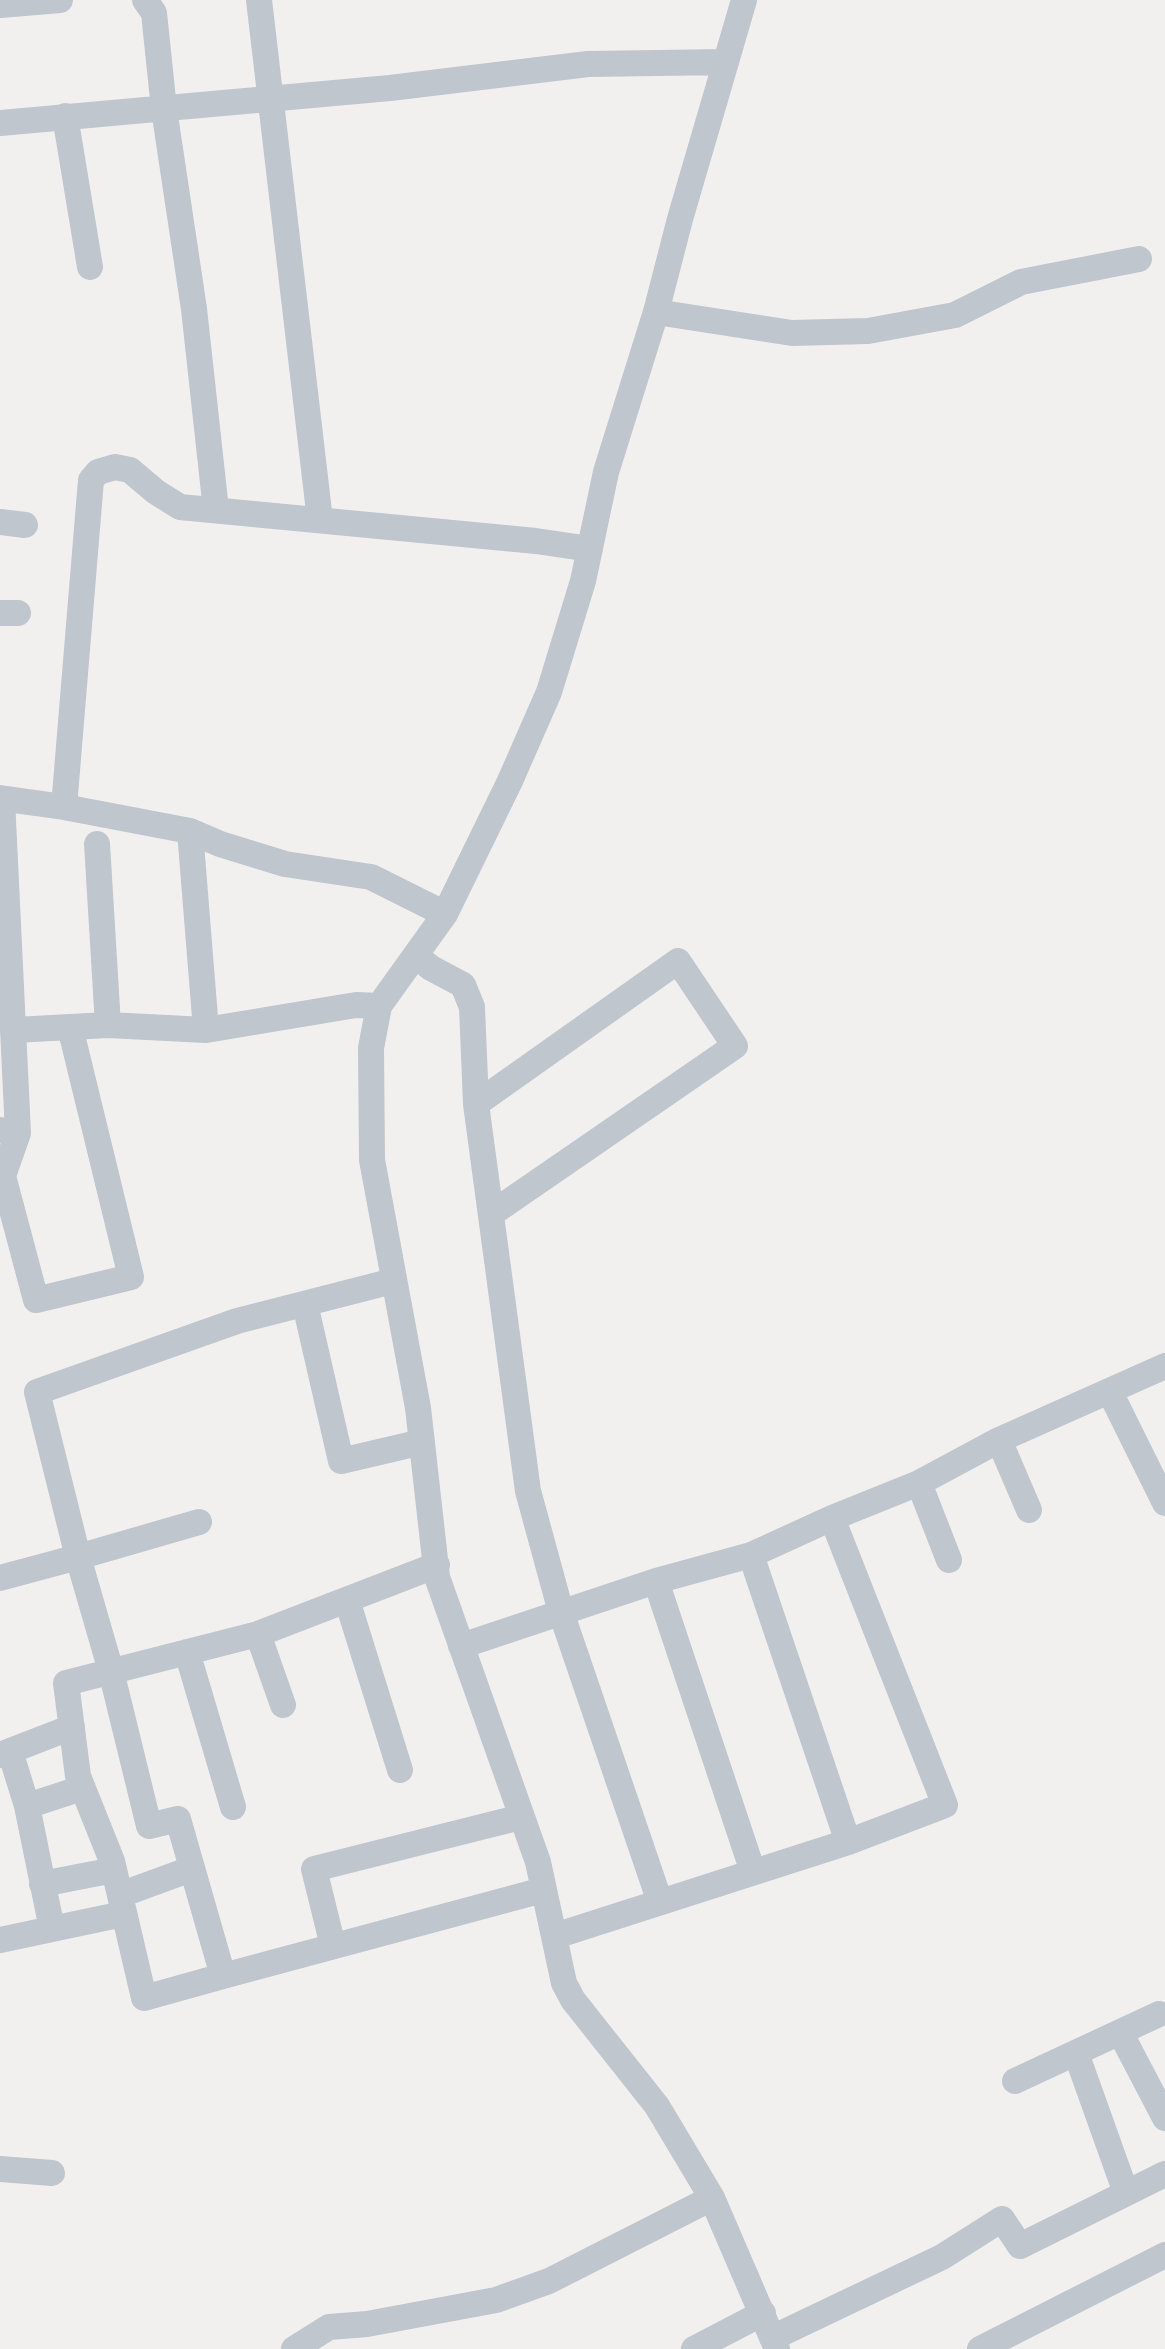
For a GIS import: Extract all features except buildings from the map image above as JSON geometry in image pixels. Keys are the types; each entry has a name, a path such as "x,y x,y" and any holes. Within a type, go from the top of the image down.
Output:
{"street":[{"path":"0,5 60,0"},
{"path":"145,0 154,13 164,109 194,309 216,510"},
{"path":"259,0 320,520"},
{"path":"744,0 680,219 656,312 606,472 583,581 549,692 510,781 445,914 379,1006 371,1048 372,1160 418,1408 437,1577 538,1862 564,1983 573,2000 657,2106 712,2198 763,2313 774,2344 942,2257 1002,2219 1020,2246 1165,2174"},
{"path":"0,123 270,99 588,64 726,62"},
{"path":"65,116 90,267"},
{"path":"656,312 792,333 868,331 956,315 1021,282 1139,259"},
{"path":"64,807 93,477 98,472 115,467 130,470 156,492 180,507 536,541 590,549"},
{"path":"0,522 25,525"},
{"path":"70,1027 131,1277 36,1300 3,1176 9,1131 9,1033 1,799 64,807 190,831 220,844 285,864 371,877 445,914"},
{"path":"190,831 206,1030"},
{"path":"97,844 108,1025"},
{"path":"416,956 431,968 463,985 471,1007 476,1104 528,1491 561,1612 660,1902"},
{"path":"476,1104 678,961 735,1046 491,1214"},
{"path":"9,1033 108,1025 206,1030 356,1005 379,1006"},
{"path":"223,1976 178,1819 149,1826 111,1671 78,1557 37,1392 237,1321 393,1281"},
{"path":"305,1304 341,1461 422,1442"},
{"path":"461,1646 656,1581 752,1555 832,1518 918,1483 999,1440 1165,1366"},
{"path":"1110,1392 1165,1503"},
{"path":"999,1440 1029,1510"},
{"path":"918,1483 949,1560"},
{"path":"555,1936 848,1842 945,1805 832,1518"},
{"path":"0,1578 199,1522"},
{"path":"752,1555 848,1842"},
{"path":"437,1565 258,1634 66,1683 78,1776 114,1870 144,1998 543,1890"},
{"path":"656,1581 753,1872"},
{"path":"346,1600 400,1770"},
{"path":"258,1634 283,1705"},
{"path":"187,1652 233,1807"},
{"path":"52,1929 27,1806 5,1753 72,1727"},
{"path":"27,1806 82,1788"},
{"path":"333,1946 315,1869 522,1817"},
{"path":"0,1940 52,1929 122,1904 191,1869"},
{"path":"42,1884 114,1870"},
{"path":"1016,2081 1159,2014"},
{"path":"1120,2032 1165,2118"},
{"path":"1076,2053 1125,2193"},
{"path":"0,2169 52,2173"},
{"path":"294,2349 329,2326 379,2322 496,2300 549,2281 712,2198"},
{"path":"980,2349 1165,2255"},
{"path":"694,2349 763,2313"}]}
